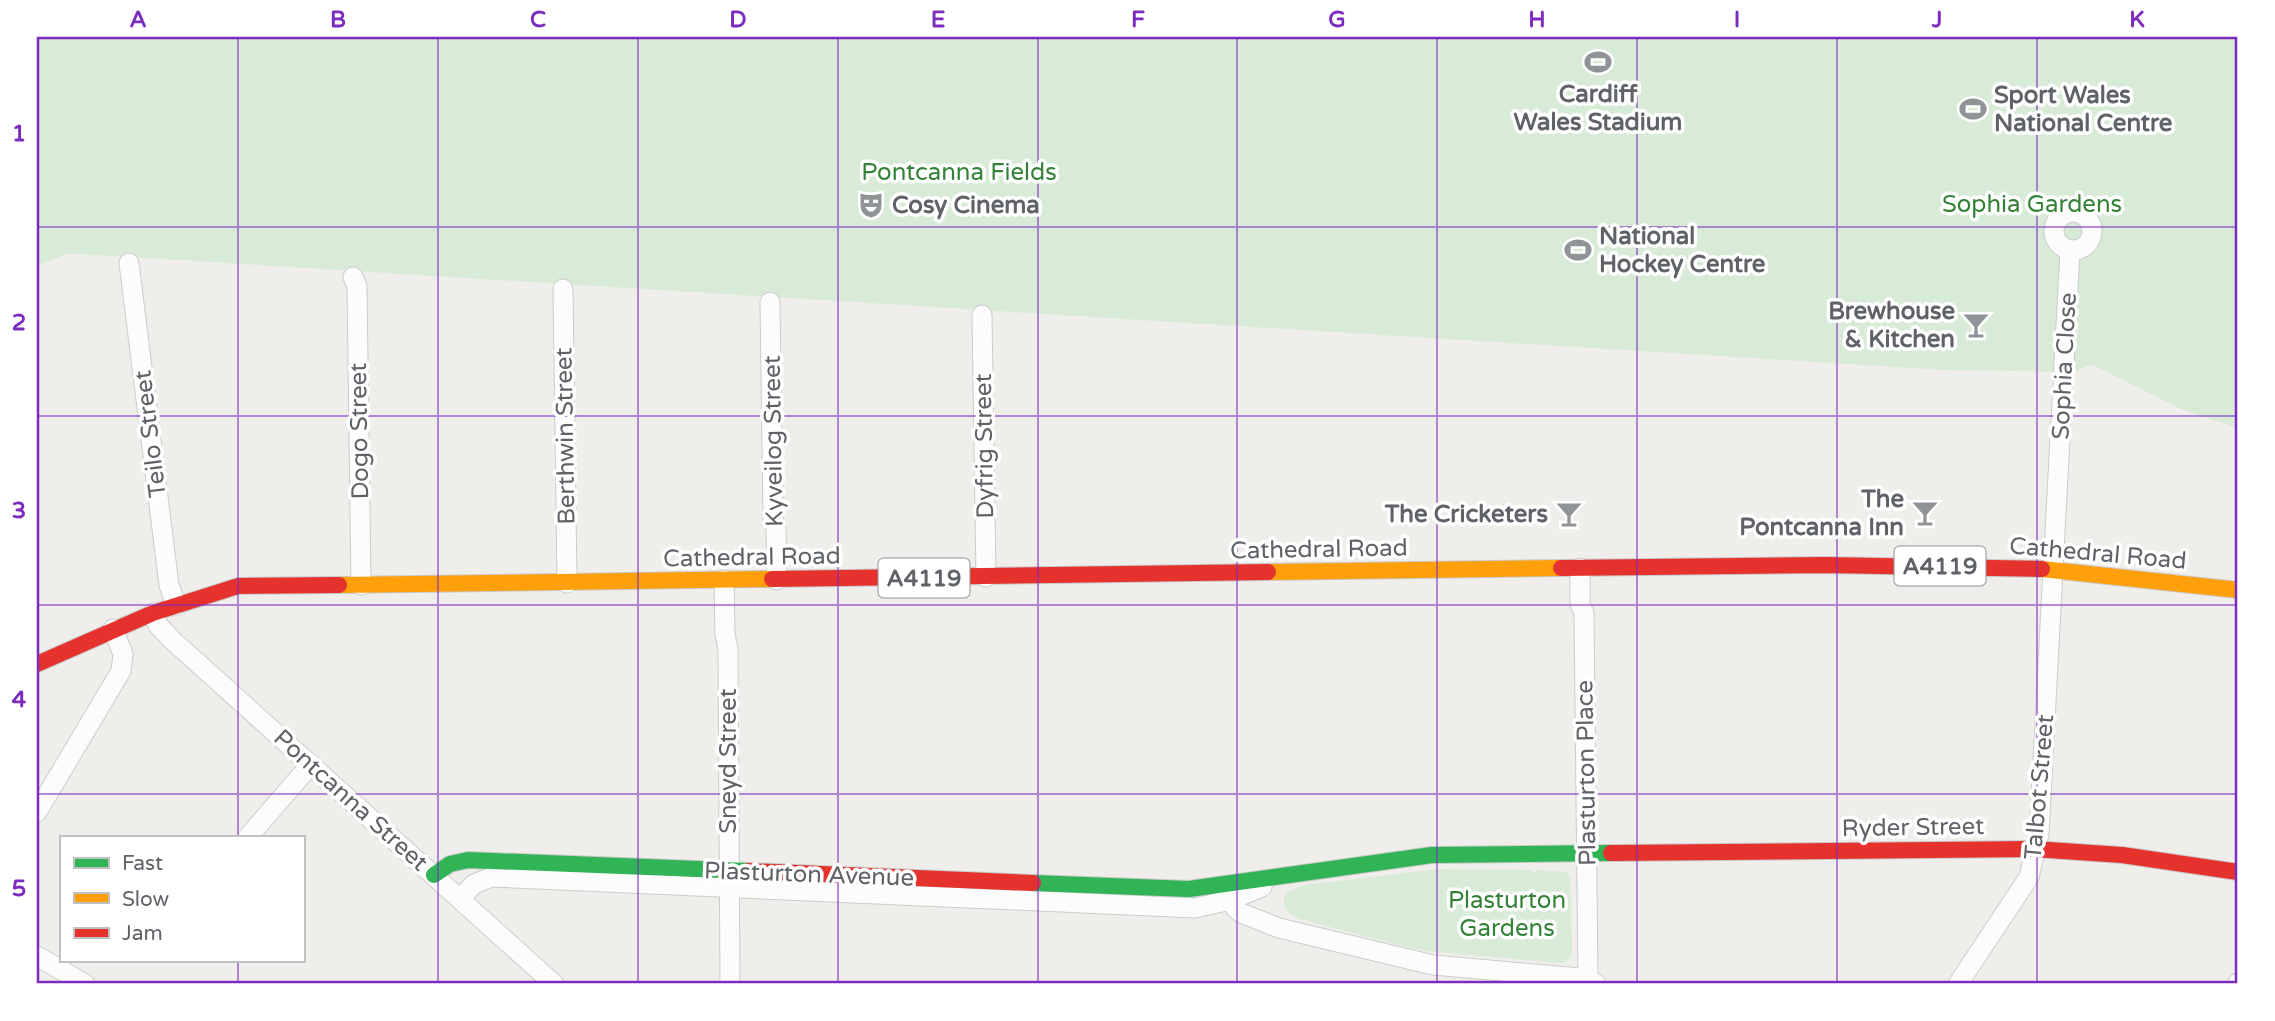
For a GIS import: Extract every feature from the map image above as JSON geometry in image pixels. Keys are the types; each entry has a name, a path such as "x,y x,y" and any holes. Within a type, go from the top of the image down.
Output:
{"main road":[{"name":"Cathedral Road","path":"37,664 153,613 239,586 1839,565 2054,569 2238,590"},
{"name":"Ryder Street","path":"1587,854 2036,848 2088,850 2238,872"},
{"path":"1285,877 1432,855 1587,854"},
{"name":"Plasturton Avenue","path":"433,875 454,861 468,860 729,879"}],"street":[{"path":"2070,212 2080,213 2089,220 2092,231 2086,246 2070,250 2060,246 2054,234 2055,224 2060,217 2070,212"},
{"name":"Sophia Close","path":"2054,569 2070,250"},
{"name":"Teilo Street","path":"129,263 167,572 176,605"},
{"name":"Dogo Street","path":"353,277 357,286 361,585"},
{"name":"Berthwin Street","path":"563,289 568,583"},
{"name":"Kyveilog Street","path":"770,302 773,520 776,527 777,580"},
{"name":"Dyfrig Street","path":"982,315 986,577"},
{"name":"Plasturton Place","path":"1580,568 1580,604 1584,613 1587,854 1592,982"},
{"name":"Talbot Street","path":"1958,984 2025,886 2032,868 2036,848 2054,569"},
{"name":"Sneyd Street","path":"724,580 725,634 728,649 730,984"},
{"name":"Pontcanna Street","path":"153,613 158,625 171,639 554,984"},
{"path":"37,812 118,677 123,654 113,629"},
{"path":"249,836 311,764"},
{"path":"2004,848 2019,866 2025,886"},
{"name":"Plasturton Avenue","path":"460,899 474,884 492,877 729,879 1188,898 1200,907 1227,892"},
{"path":"1285,877 1227,892 1241,913 1262,923 1420,963 1592,982"},
{"path":"37,956 85,984"}],"green space":[{"path":"37,37 2238,37 2238,428 2181,409 2091,364 2075,372 1944,370 98,255 68,254 37,265"},
{"name":"Plasturton Gardens","path":"1440,869 1568,872 1572,951 1570,958 1563,963 1406,947 1300,919 1288,912 1284,905 1287,892 1305,885"}],"traffic: fast":[{"path":"1033,883 1189,889 1432,855 1611,853"},
{"path":"434,875 450,864 468,860 748,871"}],"traffic: slow":[{"path":"1268,572 1561,568"},
{"path":"2042,569 2238,590"},
{"path":"339,585 772,579"}],"traffic: jam":[{"path":"1561,568 1825,565 2042,569"},
{"path":"772,579 1268,572"},
{"path":"37,664 153,613 238,586 339,585"},
{"path":"1611,853 2034,849 2122,855 2238,872"},
{"path":"748,871 1033,883"}],"place":[{"name":"Cardiff Wales Stadium","path":"1598,62"},
{"name":"Sport Wales National Centre","path":"1973,109"},
{"name":"Cosy Cinema","path":"871,205"},
{"name":"National Hockey Centre","path":"1578,250"},
{"name":"Brewhouse & Kitchen","path":"1976,325"},
{"name":"The Pontcanna Inn","path":"1925,513"},
{"name":"The Cricketers","path":"1569,514"}],"park label":[{"name":"Pontcanna Fields","path":"959,172"},
{"name":"Sophia Gardens","path":"2032,204"}]}
